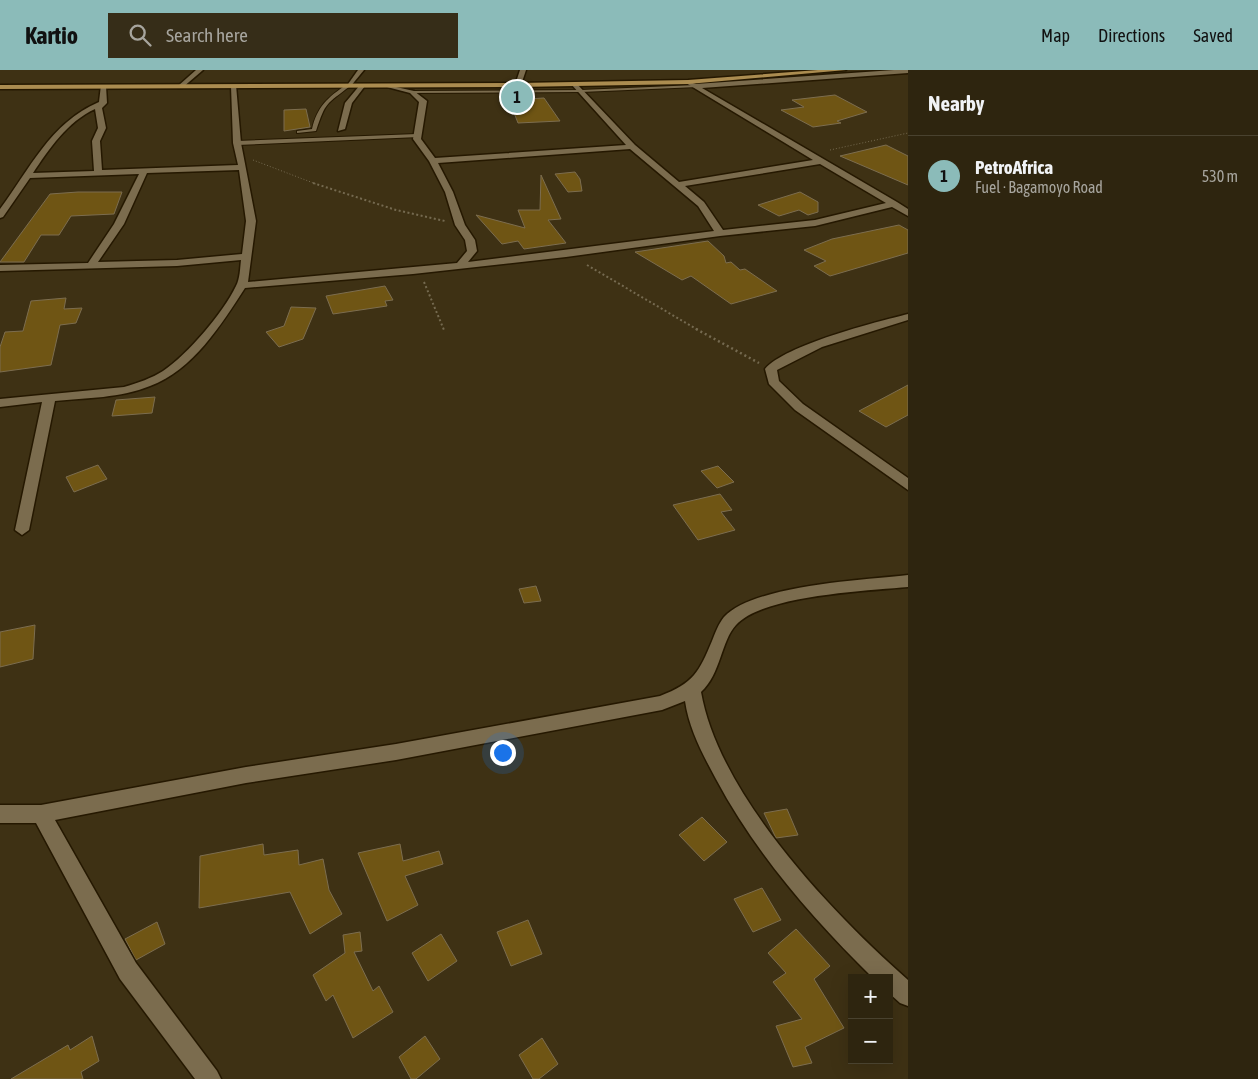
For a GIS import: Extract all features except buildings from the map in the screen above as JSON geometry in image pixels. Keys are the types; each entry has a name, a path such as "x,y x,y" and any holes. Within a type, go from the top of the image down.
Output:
{"highway":[{"path":"0,87 389,86 688,82 843,70"}],"street":[{"path":"180,87 200,70"},
{"path":"348,86 361,70"},
{"path":"518,85 522,70"},
{"path":"765,70 770,77"},
{"path":"696,86 908,71"},
{"path":"688,82 812,154 908,213"},
{"path":"574,84 632,147 701,204 720,233"},
{"path":"103,86 101,99 103,103"},
{"path":"0,403 49,400 125,390 146,384 168,373 188,355 216,324 242,285 251,221 242,161 237,143 234,86"},
{"path":"341,129 349,103 362,86"},
{"path":"389,86 412,92 423,101 421,128 417,136 418,142 433,161 449,192 460,225 472,246 470,256 461,264"},
{"path":"99,173 96,167 98,154 96,141 102,128 98,108 103,103"},
{"path":"0,215 62,128 88,107 103,103"},
{"path":"433,161 632,147"},
{"path":"26,176 144,172 242,161"},
{"path":"676,184 822,161"},
{"path":"92,266 119,224 144,172"},
{"path":"242,285 413,271 461,264 566,254 720,233 814,223 894,204"},
{"path":"0,268 177,263 247,256"},
{"path":"908,317 810,349 779,362 771,369 773,382 799,407 908,485"},
{"path":"22,530 49,400"},
{"path":"0,814 41,814 246,775 396,752 662,702 692,690 709,667 730,621 747,607 822,591 908,581"},
{"path":"692,690 698,722 738,801 786,866 844,936 885,974"},
{"path":"41,814 128,971 209,1079"},
{"path":"893,982 908,995"}],"lane":[{"path":"299,132 314,130 317,114 326,103 348,86"},
{"path":"412,92 581,91 696,86"},
{"path":"237,143 417,136"}],"path":[{"path":"812,154 908,133"},
{"path":"242,161 340,193 430,219 460,225"},
{"path":"566,254 629,287 733,351 771,369"},
{"path":"413,271 423,281 432,298 444,330"}],"place":[{"name":"PetroAfrica","path":"517,97"}]}
